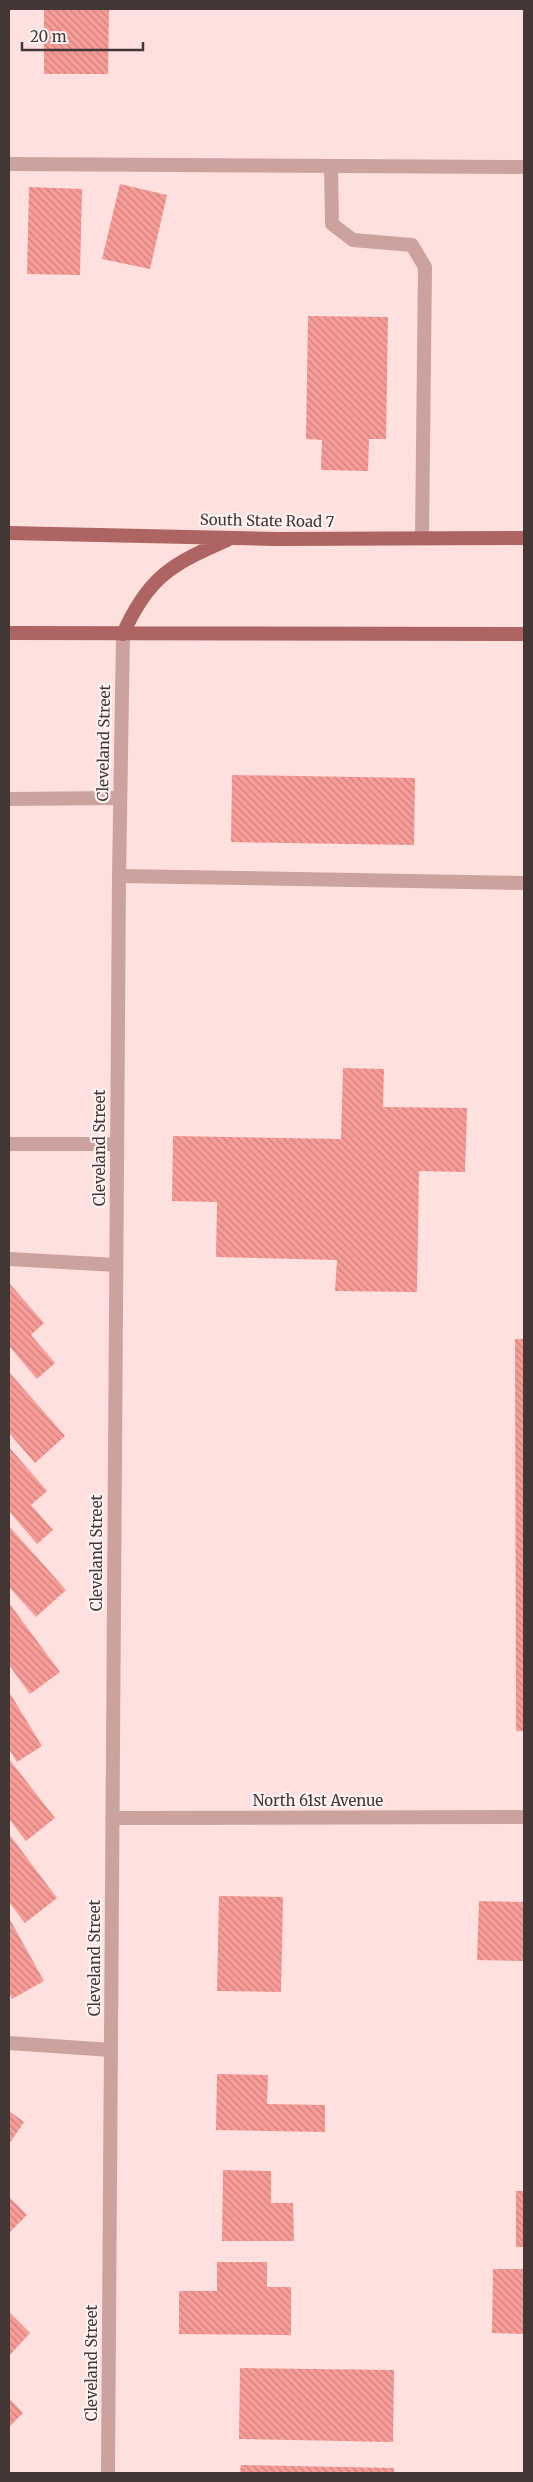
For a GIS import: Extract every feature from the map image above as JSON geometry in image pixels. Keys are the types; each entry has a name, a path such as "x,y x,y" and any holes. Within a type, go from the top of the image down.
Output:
{"main road":[{"name":"South State Road 7","path":"9,533 232,538 524,538"},
{"path":"123,634 135,606 155,582 183,559 232,538"},
{"path":"9,633 524,634"}],"street":[{"path":"9,164 524,167"},
{"path":"331,166 332,224 353,240 412,245 425,267 422,538"},
{"name":"Cleveland Street","path":"108,2473 118,876 123,634"},
{"path":"9,799 119,798"},
{"path":"118,876 524,882"},
{"path":"9,1144 117,1144"},
{"path":"9,1260 116,1265"},
{"name":"North 61st Avenue","path":"112,1818 524,1817"},
{"path":"9,2043 110,2050"}],"building":[{"path":"44,9 109,9 108,74 44,74"},
{"path":"120,184 167,195 150,269 102,259"},
{"path":"29,187 82,189 80,275 27,274"},
{"path":"308,316 388,317 386,439 369,439 368,471 321,470 322,440 306,439"},
{"path":"232,775 415,778 414,845 231,842"},
{"path":"343,1068 384,1069 383,1107 467,1108 465,1172 419,1171 417,1292 335,1291 337,1260 216,1257 217,1202 172,1201 173,1136 341,1139"},
{"path":"9,1283 44,1323 31,1335 55,1363 37,1379 9,1346"},
{"path":"515,1339 524,1339 524,1731 516,1731"},
{"path":"9,1372 65,1436 35,1463 9,1433"},
{"path":"9,1447 47,1491 31,1505 53,1530 37,1544 9,1511"},
{"path":"9,1526 66,1590 36,1617 9,1587"},
{"path":"9,1603 60,1672 30,1694 9,1665"},
{"path":"9,1692 42,1746 17,1762 9,1749"},
{"path":"9,1759 55,1818 26,1841 9,1819"},
{"path":"9,1834 57,1898 25,1923 9,1902"},
{"path":"219,1896 283,1897 281,1992 217,1991"},
{"path":"479,1901 524,1902 524,1961 477,1960"},
{"path":"9,1918 44,1981 12,1999 9,1993"},
{"path":"217,2074 268,2075 267,2104 325,2105 325,2132 216,2130"},
{"path":"9,2111 24,2122 9,2144"},
{"path":"223,2170 271,2171 271,2203 293,2203 294,2241 222,2241"},
{"path":"516,2191 524,2191 524,2247 516,2247"},
{"path":"9,2197 27,2215 9,2233"},
{"path":"217,2262 267,2262 267,2287 291,2287 291,2335 179,2334 179,2291 217,2291"},
{"path":"493,2269 524,2269 524,2334 492,2333"},
{"path":"9,2312 30,2333 9,2356"},
{"path":"240,2368 394,2370 393,2442 239,2439"},
{"path":"9,2398 23,2413 9,2427"},
{"path":"241,2465 394,2468 394,2473 240,2473"}]}
